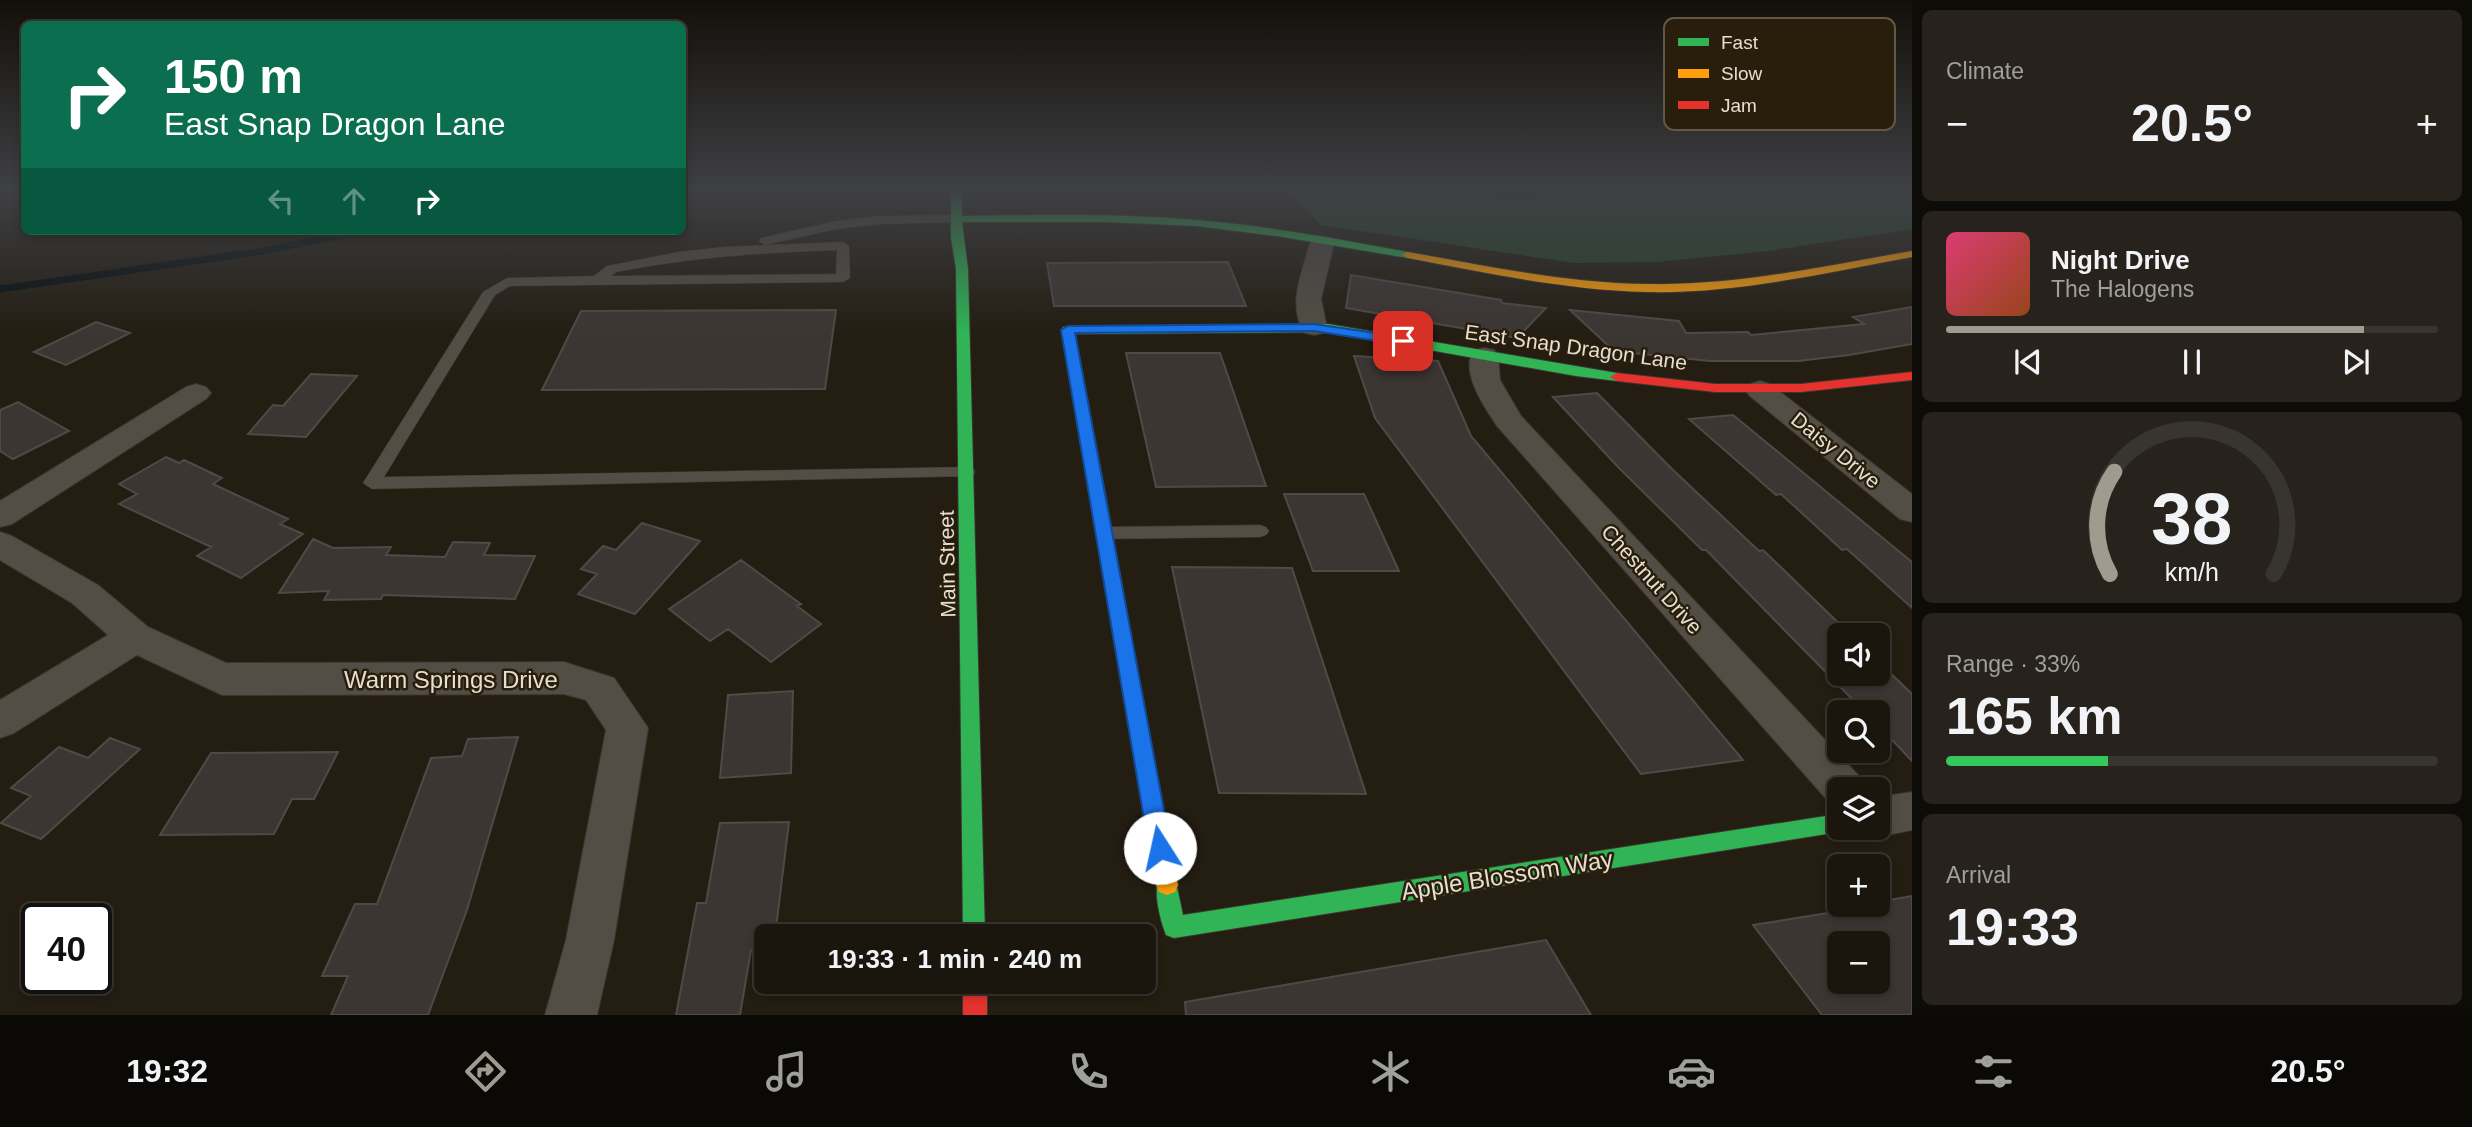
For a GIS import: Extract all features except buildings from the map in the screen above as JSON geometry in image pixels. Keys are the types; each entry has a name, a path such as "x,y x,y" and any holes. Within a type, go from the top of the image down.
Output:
{"street":[{"name":"Main Street","path":"958,239 962,269 967,471 974,924"},
{"path":"1305,239 1545,279 1647,288 1751,283 1912,254"},
{"path":"1314,327 1308,299 1322,243"},
{"name":"East Snap Dragon Lane","path":"1104,533 1068,330 1314,327 1630,380 1760,390 1839,385 1912,376"},
{"name":"Chestnut Drive","path":"1484,356 1486,380 1508,420 1833,777"},
{"name":"Daisy Drive","path":"1760,390 1912,511"},
{"path":"0,516 196,393"},
{"name":"Apple Blossom Way","path":"1104,533 1174,927 1827,825"},
{"name":"Warm Springs Drive","path":"0,544 85,594 135,637 222,679 564,678 600,689 627,728 590,940 571,1015"},
{"path":"0,721 135,637"},
{"path":"1890,815 1912,811"},
{"path":"975,994 975,1015"}],"lane":[{"path":"594,282 612,269 636,263 723,251 776,239"},
{"path":"844,239 843,278 507,282 496,286 373,483 967,471"},
{"path":"723,251 843,246"},
{"path":"1104,533 1260,531"}],"green space":[{"path":"1417,239 1844,239 1768,251 1657,262 1574,263"}],"waterway":[{"path":"0,289 263,251 319,239"}],"traffic: fast":[{"path":"957,239 962,269 974,924"},
{"path":"1315,239 1408,255"},
{"path":"1099,503 1068,330 1328,328 1617,377"},
{"path":"1167,885 1174,927 1827,825"}],"traffic: slow":[{"path":"1408,255 1557,280 1617,287 1680,288 1747,282 1912,254"},
{"path":"1126,658 1167,885"}],"traffic: jam":[{"path":"1617,377 1715,388 1801,388 1912,376"},
{"path":"1099,503 1126,658"},
{"path":"975,994 975,1015"}],"route":[{"path":"1160,848 1068,330 1314,327 1403,341"}]}
